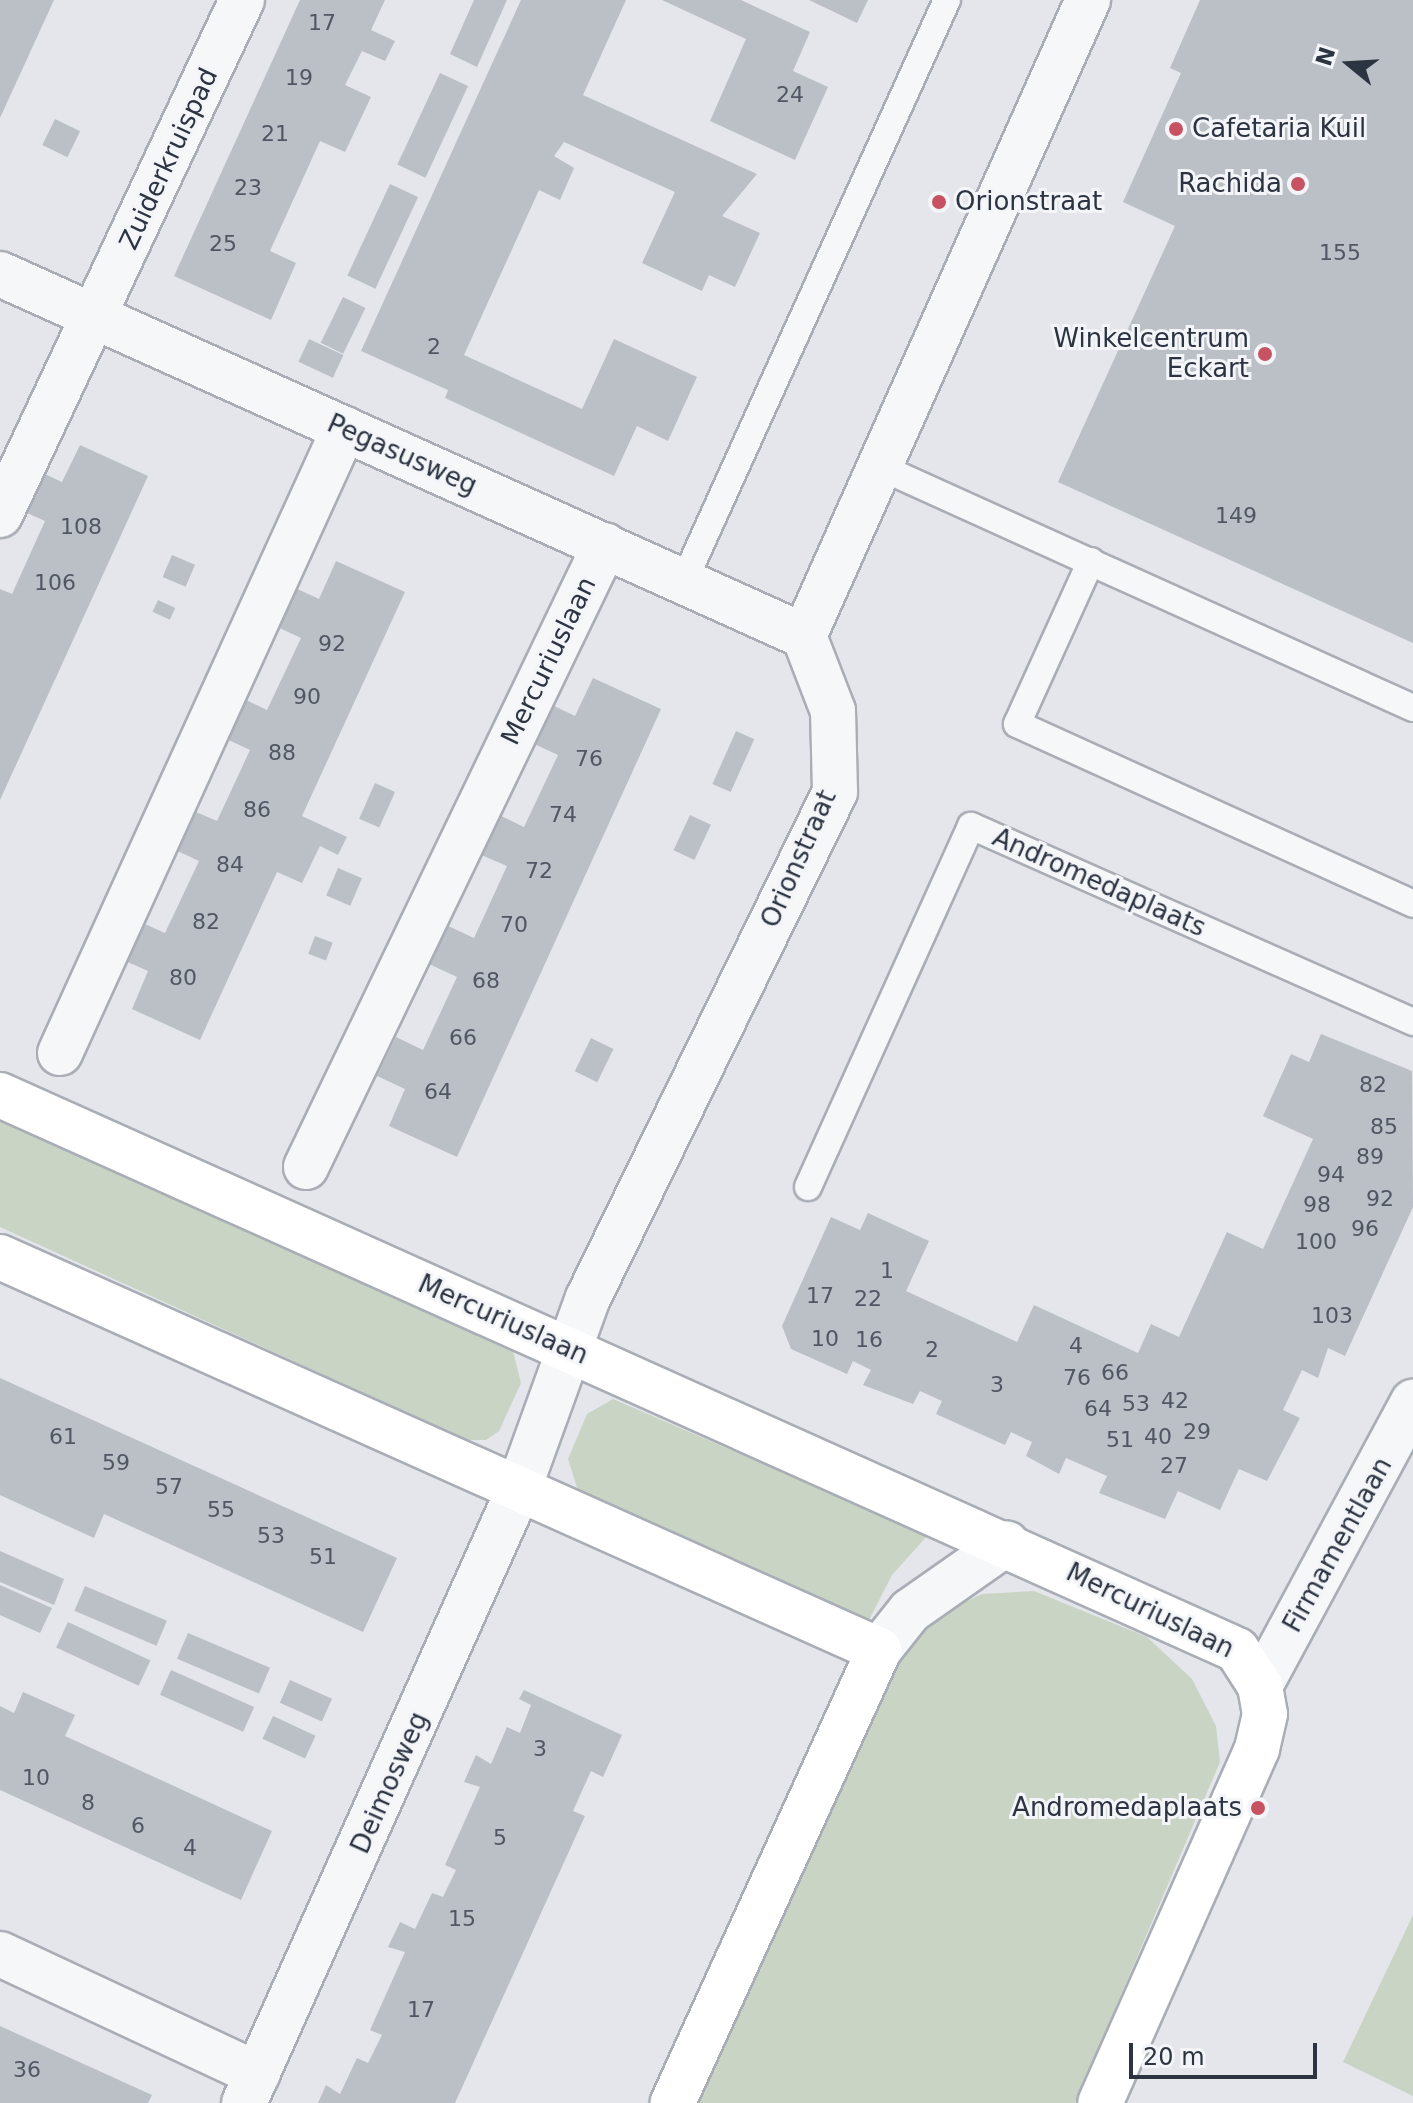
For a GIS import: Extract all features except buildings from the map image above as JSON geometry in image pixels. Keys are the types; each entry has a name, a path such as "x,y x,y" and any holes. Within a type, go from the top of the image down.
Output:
{"street":[{"name":"Zuiderkruispad","path":"96,317 242,0"},
{"path":"804,636 1088,0"},
{"name":"Pegasusweg","path":"0,274 804,636"},
{"path":"0,515 96,317"},
{"path":"60,1053 344,429"},
{"name":"Mercuriuslaan","path":"306,1167 605,545"},
{"name":"Orionstraat","path":"518,1491 567,1349 835,792 833,711 804,636"},
{"name":"Mercuriuslaan","path":"0,1095 1007,1543 1237,1650 1260,1686 1265,1714 1257,1749 1100,2103"},
{"path":"0,1257 879,1650"},
{"name":"Firmamentlaan","path":"1260,1686 1413,1402"},
{"name":"Deimosweg","path":"0,1954 251,2088 518,1491"},
{"path":"673,2103 879,1650 910,1611 1007,1543"}],"lane":[{"path":"683,583 947,0"},
{"path":"878,466 1413,708"},
{"path":"1091,561 1017,724 1413,904"},
{"name":"Andromedaplaats","path":"808,1187 971,826 1413,1022"}],"green space":[{"path":"0,1114 513,1351 521,1383 499,1431 486,1440 466,1440 0,1227"},
{"path":"613,1399 928,1535 892,1575 866,1626 578,1491 568,1459 587,1414"},
{"path":"1034,1591 1147,1637 1192,1679 1216,1726 1220,1762 1075,2103 696,2103 900,1658 939,1614 982,1594"},
{"path":"1413,1915 1413,2096 1343,2062"}],"place":[{"name":"Cafetaria Kuil","path":"1176,129"},
{"name":"Rachida","path":"1298,184"},
{"name":"Orionstraat","path":"939,202"},
{"name":"Winkelcentrum Eckart","path":"1265,354"},
{"name":"Andromedaplaats","path":"1258,1808"}]}
